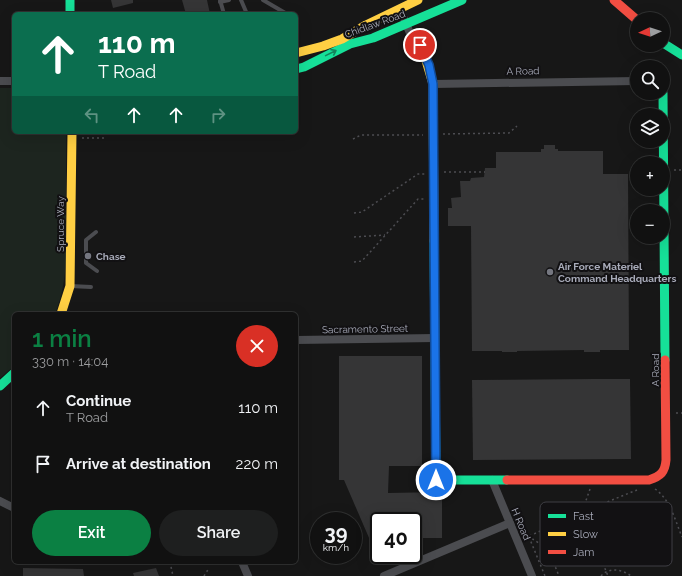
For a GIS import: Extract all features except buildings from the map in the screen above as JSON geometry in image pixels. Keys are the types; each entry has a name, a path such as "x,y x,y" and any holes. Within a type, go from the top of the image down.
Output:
{"street":[{"path":"70,0 70,12"},
{"name":"Chidlaw Road","path":"298,52 342,39 366,25 418,0"},
{"name":"Chidlaw Road","path":"298,68 304,67 350,44 373,38 460,0"},
{"path":"614,0 630,14"},
{"path":"400,9 413,38 420,45 429,65 432,79 435,338"},
{"path":"670,47 682,55"},
{"name":"A Road","path":"432,79 630,81"},
{"path":"0,81 12,81"},
{"name":"A Road","path":"435,338 436,480 649,480 658,477 665,468 666,460 664,100"},
{"name":"Spruce Way","path":"62,312 70,286 72,135"},
{"name":"Sacramento Street","path":"298,340 435,338"},
{"path":"0,386 12,375"},
{"name":"H Road","path":"492,480 532,576"},
{"path":"0,501 12,507"},
{"path":"384,576 510,524"},
{"path":"243,564 248,576"}],"lane":[{"path":"223,12 220,1 229,0"},
{"path":"241,0 246,12"},
{"path":"262,0 283,12"},
{"path":"96,232 86,240 86,263 97,271"},
{"path":"70,286 91,287"}],"path":[{"path":"72,135 105,138"},
{"path":"354,213 362,212 418,174 484,172"},
{"path":"354,262 362,261 418,199 434,199"},
{"path":"354,237 385,235"},
{"path":"585,502 593,479"},
{"path":"607,502 642,488"},
{"path":"649,488 655,489 667,502"},
{"path":"672,513 682,537"},
{"path":"517,541 540,531"},
{"path":"528,536 540,544"},
{"path":"528,536 540,564"},
{"path":"170,564 173,576"},
{"path":"541,566 545,576"},
{"path":"555,566 559,576"},
{"path":"604,566 608,576"},
{"path":"204,576 209,568"},
{"path":"601,576 611,570 619,570 631,576"}],"shaded area":[{"path":"0,88 12,88 12,134 66,134 66,260 63,287 56,312 12,312 12,368 0,378"}],"traffic: fast":[{"path":"70,0 70,12"},
{"path":"298,68 304,67 350,44 373,38 462,0"},
{"path":"670,47 682,55"},
{"path":"663,100 665,360"},
{"path":"434,241 436,480 507,480"},
{"path":"0,386 12,375"}],"traffic: slow":[{"path":"298,52 342,39 366,25 418,0"},
{"path":"413,38 424,54 433,84 434,241"},
{"path":"62,312 70,286 72,134"}],"traffic: jam":[{"path":"614,0 630,14"},
{"path":"507,480 649,480 657,477 665,468 666,460 665,360"}],"place":[{"name":"Chase","path":"88,256"},
{"name":"Air Force Materiel Command Headquarters","path":"550,272"}],"route":[{"path":"420,45 429,65 433,84 436,480"}]}
